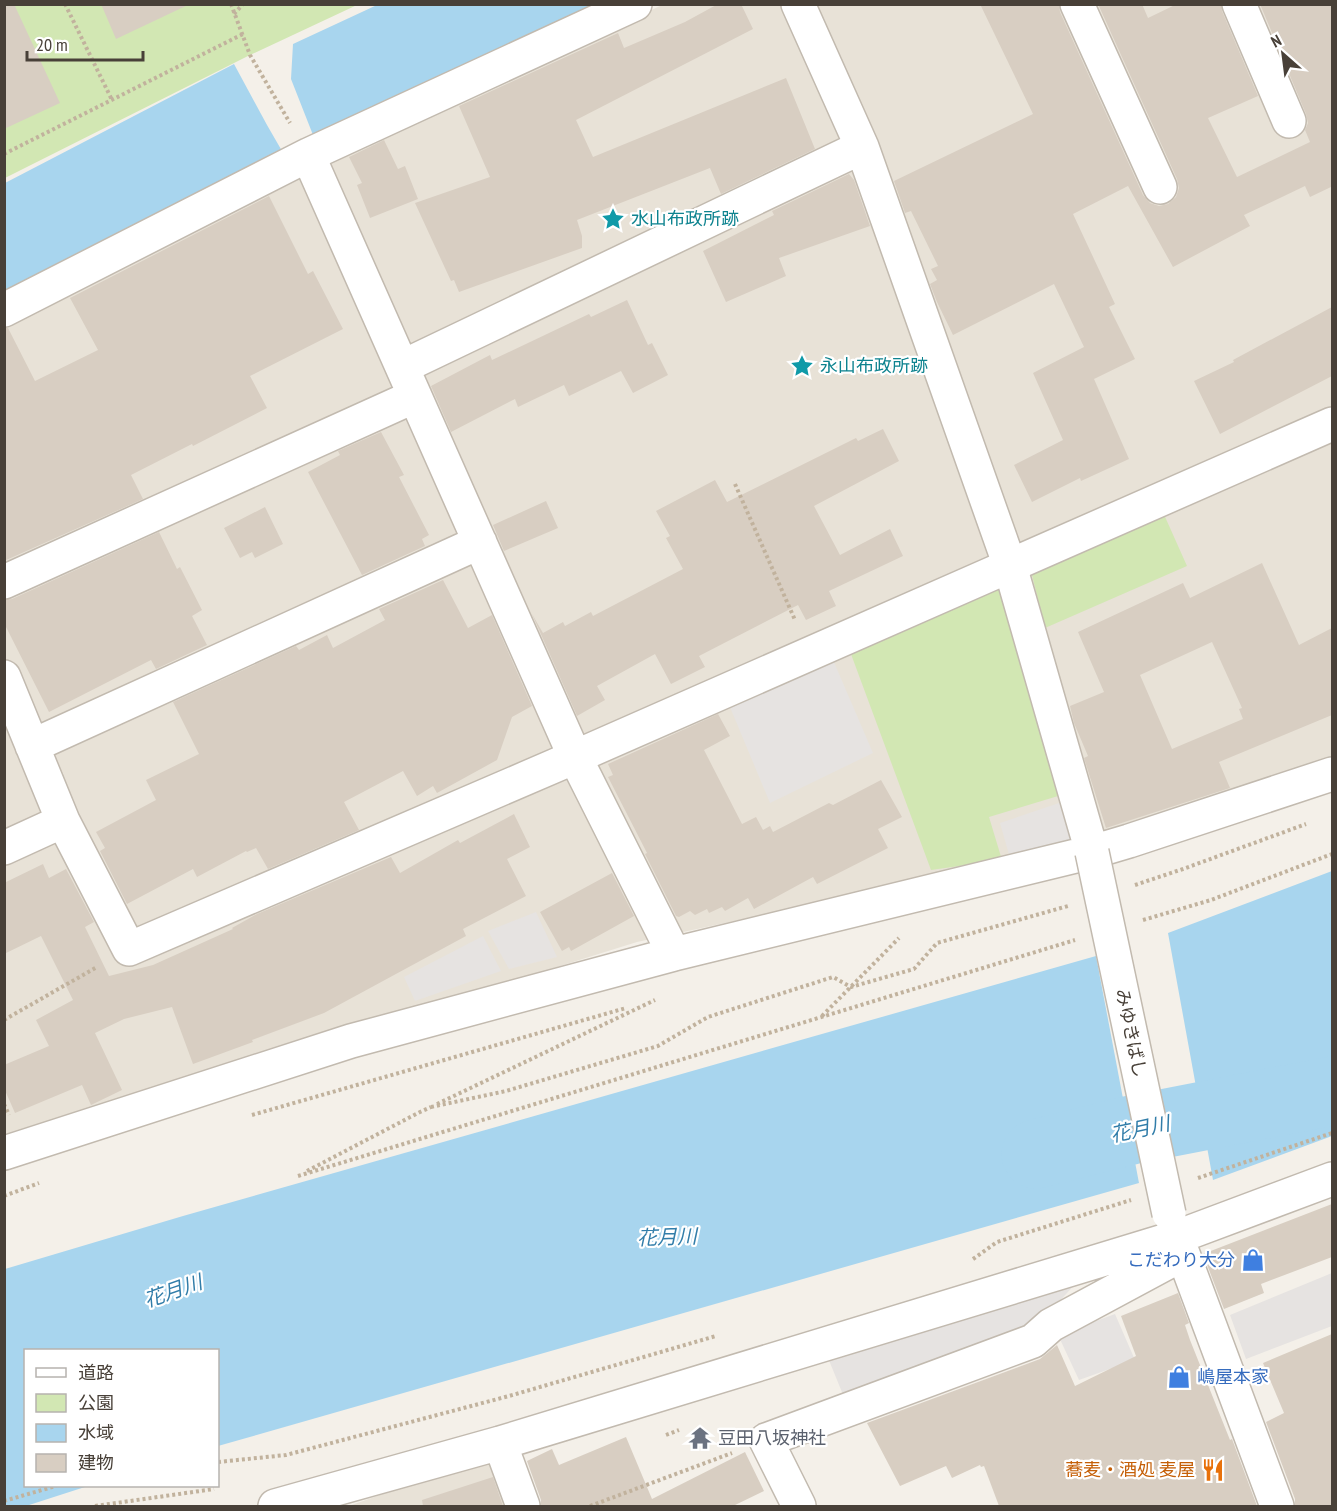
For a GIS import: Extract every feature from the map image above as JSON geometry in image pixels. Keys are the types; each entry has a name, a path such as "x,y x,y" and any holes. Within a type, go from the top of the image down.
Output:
{"street":[{"path":"4,310 308,155 635,4"},
{"name":"みゆきばし","path":"798,4 862,147 1010,566 1092,852 1176,1235 1277,1506"},
{"path":"1077,4 1160,187"},
{"path":"1239,4 1289,121"},
{"path":"4,582 408,381 862,147"},
{"path":"308,155 575,757 674,954"},
{"path":"4,678 63,821 129,949 575,757 1332,424"},
{"path":"32,746 480,542"},
{"path":"4,1154 351,1041 674,954 1092,852 1332,774"},
{"path":"4,848 63,821"},
{"path":"275,1506 500,1443 1176,1235 1332,1179"},
{"path":"799,1506 766,1440 1033,1341 1051,1325 1176,1235"},
{"path":"500,1443 523,1506"}],"path":[{"path":"65,4 112,100"},
{"path":"231,4 250,55 308,155"},
{"path":"234,14 243,4"},
{"path":"4,154 243,34"},
{"path":"735,484 809,654"},
{"path":"1183,869 1311,822"},
{"path":"431,1107 506,1091 658,1046 708,1017 833,977 851,987 914,969 937,943 1071,905"},
{"path":"242,1117 656,1000 431,1107 298,1176 822,1016 901,937"},
{"path":"4,1020 129,949"},
{"path":"1194,1180 1332,1133"},
{"path":"969,1262 997,1242 1139,1197"},
{"path":"219,1462 286,1455 509,1396 716,1336"},
{"path":"590,1506 766,1440"},
{"path":"4,1501 50,1487"},
{"path":"95,1506 214,1490"}],"shaded area":[{"path":"662,5 788,5 848,142 1000,563 1086,845 637,942 40,1128 5,1142 5,319"},
{"path":"804,5 1332,5 1332,416 1014,556"},
{"path":"1332,431 1332,767 1096,846 1019,567"},
{"path":"830,653 873,753 770,803 727,700"},
{"path":"1065,801 1075,838 1010,858 1000,823"},
{"path":"536,912 557,957 509,969 488,931"},
{"path":"483,936 501,971 415,1001 404,977"},
{"path":"1332,1273 1332,1326 1246,1359 1230,1315"},
{"path":"1079,1280 1031,1332 846,1402 826,1353"},
{"path":"1115,1314 1135,1360 1079,1380 1058,1335"},
{"path":"493,1455 511,1506 349,1506"}],"green space":[{"path":"5,5 357,5 250,55 5,178"},
{"path":"1162,510 1187,566 1045,628 1030,567"},
{"path":"1005,575 1068,793 989,817 1002,860 931,870 848,646"}],"water":[{"path":"377,5 592,5 313,135 291,79 293,44"},
{"path":"234,64 282,151 5,291 5,183"},
{"path":"1332,871 1332,1136 1213,1180 1168,933"},
{"path":"1096,956 1139,1183 219,1446 219,1349 24,1349 24,1487 85,1487 26,1506 5,1506 5,1269 183,1216"}],"building":[{"path":"4,4 14,4 60,103 4,129"},
{"path":"101,4 190,4 116,39"},
{"path":"718,4 741,4 753,29 576,120 593,157 786,78 815,149 721,194 710,168 577,220 582,236 582,248 459,292 454,280 451,281 415,203 490,177 459,106 618,33 624,48 685,22"},
{"path":"980,4 1059,4 1060,12 1143,195 1150,203 1159,206 1168,204 1176,197 1179,188 1177,179 1098,4 1142,4 1148,18 1177,4 1221,4 1258,96 1208,118 1237,177 1310,142 1305,130 1308,123 1306,114 1260,4 1332,4 1332,190 1331,187 1310,197 1305,186 1244,215 1250,226 1173,267 1128,186 1073,214 1115,304 1109,307 1135,359 1094,379 1129,459 1081,481 1080,478 1032,502 1014,465 1063,440 1033,373 1084,347 1054,284 953,335 930,284 937,280 931,269 938,266 911,211 905,213 894,181 1033,114"},
{"path":"384,140 398,169 405,166 418,199 370,218 357,185 362,183 349,157"},
{"path":"849,174 854,180 870,226 779,258 786,276 726,302 703,251 774,215 772,211"},
{"path":"269,196 308,274 313,271 343,329 250,376 267,408 131,475 143,499 4,561 4,328 8,328 35,381 98,350 70,298"},
{"path":"627,300 648,345 652,343 668,375 633,393 621,371 569,396 564,385 518,407 515,399 451,432 431,386 490,355 492,360 589,314 591,317"},
{"path":"1332,307 1332,376 1220,434 1194,381 1234,362 1233,360"},
{"path":"883,429 899,461 814,506 840,555 890,529 903,556 829,591 836,606 806,620 798,605 699,656 705,667 671,684 655,654 597,686 605,700 577,716 532,614 543,633 563,622 565,626 591,612 593,616 683,569 666,538 670,536 656,511 715,480 727,502 856,438 858,441"},
{"path":"381,432 404,475 399,477 429,535 422,539 425,546 362,575 308,472 340,455 338,451"},
{"path":"546,501 558,528 504,551 493,525"},
{"path":"265,507 283,544 255,558 252,552 240,558 224,528"},
{"path":"159,532 177,569 180,567 202,610 192,616 207,645 156,669 151,660 49,712 4,623 4,600 12,599"},
{"path":"1262,563 1299,645 1332,628 1332,715 1219,762 1230,788 1106,828 1084,758 1088,756 1074,723 1070,706 1104,692 1078,632 1183,583 1190,598","holes":["1212,642 1242,708 1239,709 1243,719 1172,749 1140,675"]},
{"path":"443,580 468,628 492,615 532,706 512,717 497,760 437,793 433,786 417,796 403,771 344,802 359,830 268,869 256,848 246,851 197,877 193,869 127,904 100,851 105,848 96,832 156,800 146,780 199,754 173,702 296,646 299,650 327,635 333,648 385,620 379,609"},
{"path":"718,714 730,736 704,750 742,824 756,817 763,830 770,826 773,832 829,803 833,805 881,780 902,817 878,829 888,848 817,884 813,877 754,909 748,898 725,911 722,907 709,913 707,909 695,915 690,911 679,917 676,916 608,777 613,775 608,764"},
{"path":"514,814 530,847 507,859 526,896 463,929 466,936 324,1013 193,1064 172,1007 124,1019 95,1033 122,1090 91,1105 82,1085 15,1113 4,1088 4,1065 49,1046 36,1020 73,1000 41,936 4,954 4,883 43,864 49,878 66,869 94,922 85,927 109,976 153,965 233,929 257,914 391,857 400,873 458,840 460,843"},
{"path":"612,873 634,916 571,951 569,947 562,951 540,912"},
{"path":"1332,1204 1332,1257 1261,1284 1264,1293 1224,1309 1203,1254"},
{"path":"1178,1293 1189,1323 1185,1325 1190,1340 1230,1440 1232,1439 1257,1506 999,1506 984,1466 980,1465 952,1478 946,1466 900,1486 867,1423 1040,1359 1057,1345 1075,1386 1136,1356 1121,1316"},
{"path":"1332,1334 1332,1506 1295,1506 1295,1499 1266,1422 1284,1413 1263,1363"},
{"path":"626,1437 652,1499 745,1452 764,1491 733,1506 541,1506 527,1461 552,1449 559,1465"},
{"path":"493,1477 503,1506 423,1506 422,1500"}],"waterway":[{"name":"花月川","path":"1036,1154 1131,1130 1332,1091"}],"place":[{"name":"水山布政所跡","path":"613,219"},
{"name":"永山布政所跡","path":"802,366"},
{"name":"こだわり大分","path":"1253,1260"},
{"name":"嶋屋本家","path":"1179,1377"},
{"name":"豆田八坂神社","path":"700,1438"},
{"name":"蕎麦・酒処 麦屋","path":"1213,1470"}]}
